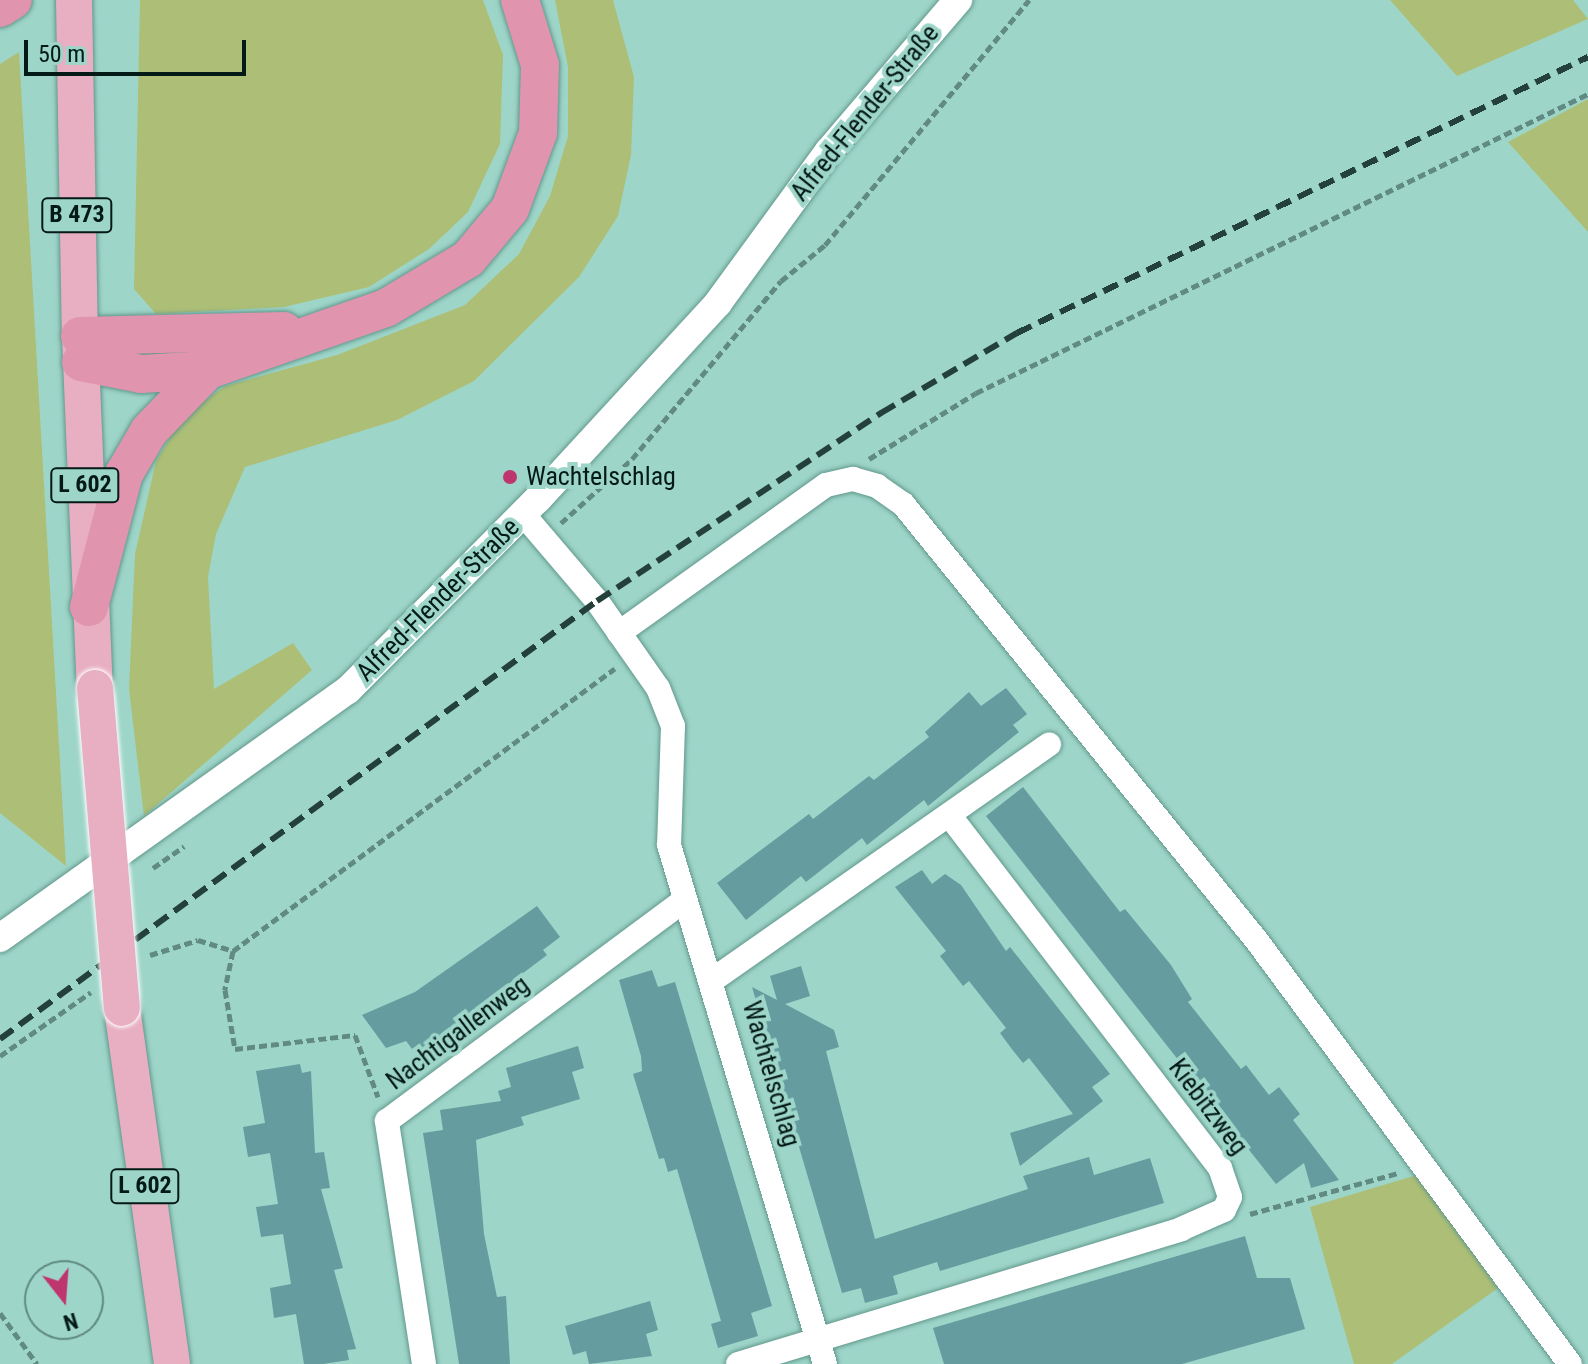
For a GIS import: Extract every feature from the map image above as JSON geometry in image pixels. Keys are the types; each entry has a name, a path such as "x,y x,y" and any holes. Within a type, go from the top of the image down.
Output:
{"highway":[{"path":"0,8 13,0"},
{"path":"80,349 141,374 208,370 386,308 442,278 493,235 510,209 533,156 541,110 540,65 520,0"},
{"path":"80,349 322,328"},
{"path":"89,607 124,474 149,431 208,370"}],"main road":[{"name":"B 473","path":"74,0 73,94 80,349"},
{"name":"L 602","path":"80,349 89,607 110,998 172,1364"}],"street":[{"name":"Alfred-Flender-Straße","path":"0,938 348,690 523,514 718,303 829,151 958,0"},
{"path":"619,633 803,499 853,479 877,486 903,504 1257,941 1570,1364"},
{"name":"Wachtelschlag","path":"523,514 619,633 658,688 673,726 669,845 683,901 714,979 825,1364"},
{"path":"714,979 951,818 1049,744"},
{"name":"Kiebitzweg","path":"951,818 1220,1168 1230,1197 1224,1210 1209,1219"},
{"name":"Nachtigallenweg","path":"424,1364 387,1121 683,901"},
{"path":"738,1364 1209,1219"}],"path":[{"path":"853,479 879,449 976,393 1588,94"},
{"path":"387,1121 355,1035 235,1049 225,990 233,951 633,655"},
{"path":"137,963 198,940 233,951"},
{"path":"0,1056 110,998"},
{"path":"1209,1219 1268,1212 1424,1165"},
{"path":"0,1313 37,1364"}],"green space":[{"path":"140,0 483,0 503,55 500,144 468,212 429,249 369,287 284,307 156,314 134,289"},
{"path":"555,0 613,0 634,77 631,155 618,216 579,277 474,381 397,420 245,467 216,534 208,577 214,689 293,643 312,670 144,816 129,689 135,554 156,461 182,417 225,386 337,355 465,305 519,254 550,196 568,136 568,67"},
{"path":"1390,0 1573,0 1588,19 1457,76"},
{"path":"19,52 66,866 0,813 0,64"},
{"path":"1588,99 1588,232 1508,142"},
{"path":"1417,1175 1498,1288 1392,1364 1354,1364 1310,1207"}],"building":[{"path":"1006,688 1027,714 1013,725 1019,732 928,806 924,800 867,845 862,838 806,882 801,876 746,920 717,883 809,814 813,819 869,776 874,780 929,737 925,732 969,692 981,706"},
{"path":"1023,787 1120,912 1125,909 1171,965 1192,999 1188,1002 1241,1069 1246,1065 1269,1095 1279,1087 1300,1114 1293,1120 1339,1180 1311,1188 1304,1163 1276,1184 986,816"},
{"path":"922,870 932,884 945,874 961,885 1006,951 1010,947 1110,1074 1092,1087 1103,1101 1020,1166 1010,1133 1073,1114 1029,1058 1023,1063 1011,1048 1000,1033 1006,1028 969,981 963,986 940,956 946,951 895,887"},
{"path":"537,906 560,937 543,950 547,955 416,1054 406,1041 386,1048 362,1015 415,992"},
{"path":"801,966 810,996 785,1004 834,1030 839,1047 826,1051 875,1239 1028,1189 1023,1176 1089,1157 1094,1175 1150,1158 1164,1203 940,1271 937,1262 893,1276 898,1294 865,1303 861,1288 842,1293 752,987 777,1000 770,976"},
{"path":"652,970 658,987 675,982 772,1306 751,1313 758,1336 718,1348 711,1324 721,1321 677,1169 668,1172 664,1158 659,1159 633,1074 642,1071 641,1056 619,980"},
{"path":"578,1046 584,1068 572,1072 580,1099 521,1117 524,1125 476,1140 484,1234 497,1297 506,1296 510,1364 459,1364 423,1133 443,1130 440,1110 501,1101 498,1091 511,1087 506,1068"},
{"path":"300,1064 302,1073 311,1071 315,1153 324,1152 330,1188 321,1189 343,1268 334,1270 356,1349 347,1350 349,1360 323,1364 304,1364 296,1314 274,1318 270,1288 291,1284 283,1234 261,1237 256,1207 278,1204 270,1153 248,1157 243,1127 265,1123 256,1071"},
{"path":"1245,1236 1257,1278 1290,1278 1305,1329 1182,1364 944,1364 933,1328"},
{"path":"650,1301 658,1330 646,1334 652,1356 589,1364 586,1351 573,1355 565,1326"}],"railway":[{"path":"0,1039 597,601 881,413 1017,333 1588,57"}],"place":[{"name":"Wachtelschlag","path":"510,477"}]}
